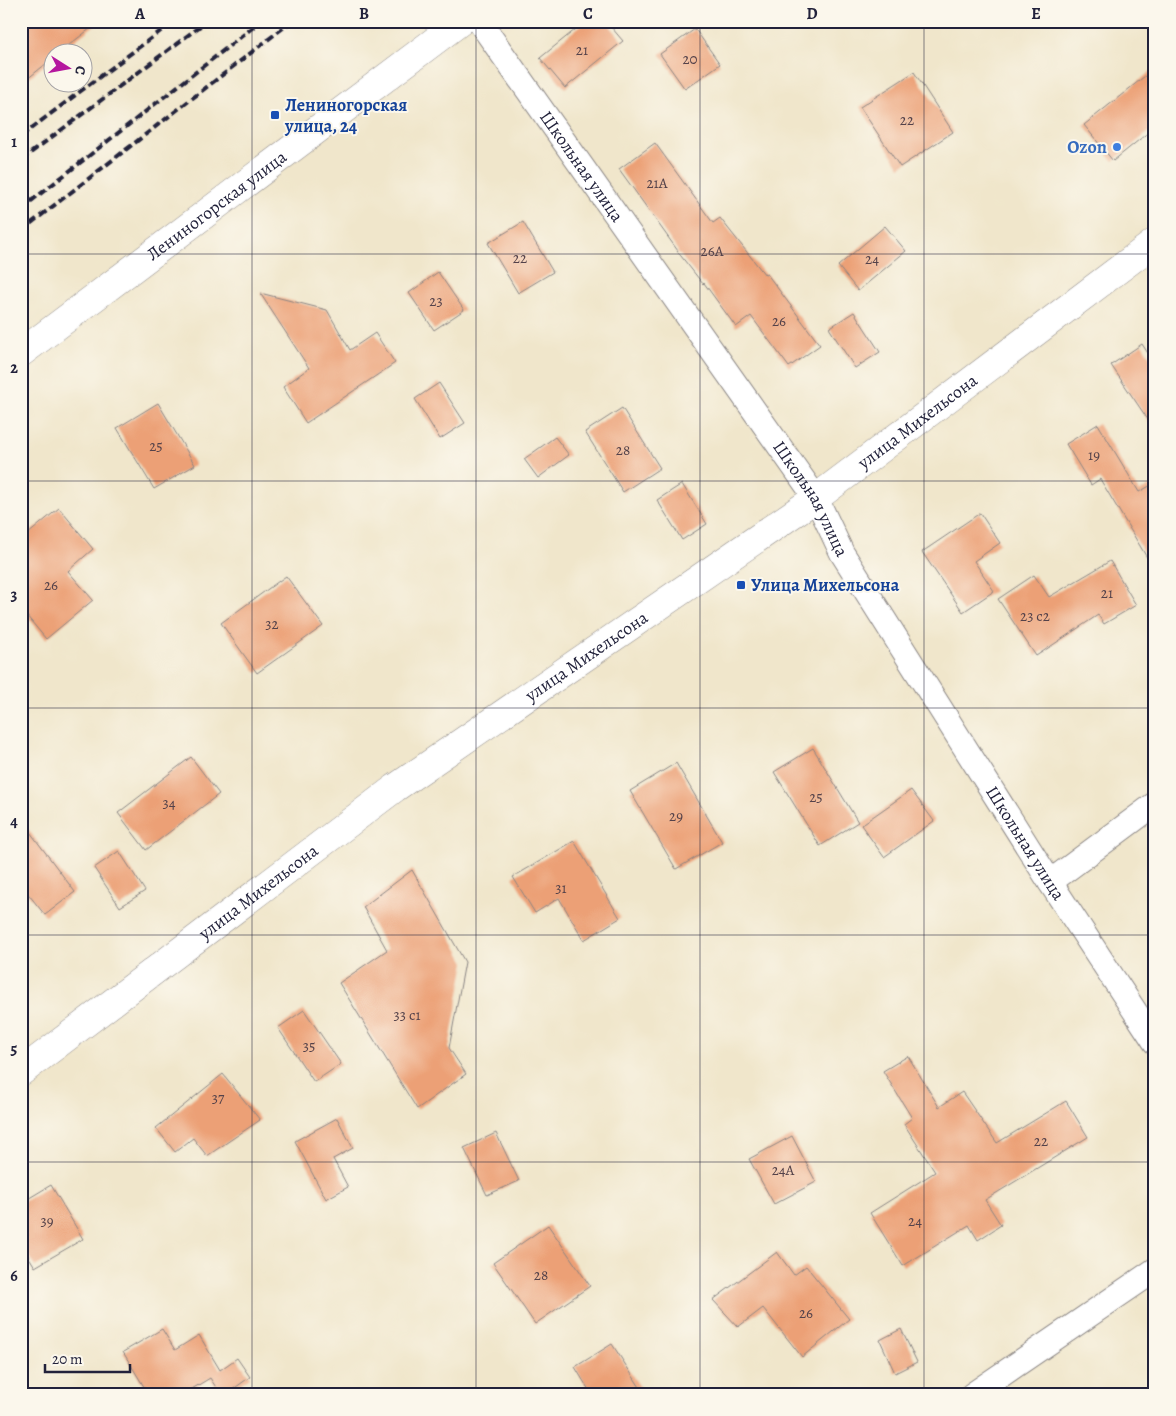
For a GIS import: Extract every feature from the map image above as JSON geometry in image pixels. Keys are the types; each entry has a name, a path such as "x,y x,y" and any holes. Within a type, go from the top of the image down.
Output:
{"street":[{"name":"Лениногорская улица","path":"21,353 461,21"},
{"name":"Школьная улица","path":"479,21 816,498 842,553 1050,882 1155,1042"},
{"name":"улица Михельсона","path":"21,1072 395,788 816,498 1155,242"},
{"path":"1050,882 1155,804"},
{"path":"972,1395 1155,1270"}],"building":[{"path":"21,21 100,21 73,42 42,42 42,67 21,84"},
{"path":"586,21 606,21 623,41 565,88 540,58"},
{"path":"695,29 720,64 685,89 660,54"},
{"path":"1155,68 1155,127 1113,161 1084,125"},
{"path":"914,72 953,132 900,167 860,107"},
{"path":"655,143 713,223 720,218 765,275 767,274 820,345 789,367 751,316 736,327 704,283 677,251 619,169"},
{"path":"523,222 553,272 518,293 488,243"},
{"path":"885,226 906,251 858,291 838,266"},
{"path":"438,272 464,310 434,330 409,293"},
{"path":"260,293 327,310 350,350 375,333 395,363 306,423 283,387 309,368"},
{"path":"854,312 880,352 855,368 829,328"},
{"path":"1142,344 1155,364 1155,430 1111,365"},
{"path":"439,383 465,423 440,439 415,399"},
{"path":"158,403 195,465 154,489 117,428"},
{"path":"622,408 660,468 623,492 585,432"},
{"path":"1098,424 1139,492 1155,483 1155,571 1100,479 1091,485 1066,444"},
{"path":"555,437 569,455 538,478 524,459"},
{"path":"682,484 707,524 682,540 657,500"},
{"path":"59,508 93,549 68,571 93,600 46,639 21,609 21,540"},
{"path":"980,513 1000,543 974,561 994,591 963,612 922,552"},
{"path":"1110,561 1136,605 1104,624 1098,615 1036,656 998,599 1034,575 1049,597"},
{"path":"286,576 323,626 257,673 221,623"},
{"path":"813,748 858,822 820,846 774,772"},
{"path":"191,757 219,794 146,850 118,813"},
{"path":"676,763 722,842 676,869 630,791"},
{"path":"911,790 934,821 884,857 861,825"},
{"path":"21,820 75,892 45,915 21,885"},
{"path":"574,841 620,918 584,940 559,898 535,913 513,877"},
{"path":"119,851 145,891 120,907 94,868"},
{"path":"412,870 465,962 449,1048 466,1074 417,1109 339,983 387,950 363,907"},
{"path":"304,1010 341,1064 314,1082 278,1028"},
{"path":"908,1056 939,1107 962,1092 997,1143 1066,1101 1088,1137 985,1200 1001,1225 978,1240 969,1225 903,1266 870,1213 935,1172 904,1124 912,1118 883,1071"},
{"path":"223,1074 260,1120 207,1156 193,1138 175,1152 156,1128"},
{"path":"337,1118 353,1148 333,1159 348,1187 326,1199 295,1141"},
{"path":"496,1133 519,1181 487,1195 464,1148"},
{"path":"792,1136 816,1182 774,1204 749,1159"},
{"path":"51,1185 83,1239 35,1267 21,1244 21,1203"},
{"path":"548,1225 590,1286 535,1324 493,1263"},
{"path":"777,1252 794,1275 806,1266 849,1319 802,1357 763,1308 738,1327 713,1300"},
{"path":"162,1329 175,1350 199,1335 220,1370 237,1358 250,1377 225,1395 221,1395 210,1378 182,1395 149,1395 123,1352"},
{"path":"901,1329 917,1362 895,1373 880,1340"},
{"path":"612,1344 645,1395 592,1395 575,1367"}],"railway":[{"path":"21,136 174,21"},
{"path":"21,160 207,21"},
{"path":"21,209 261,21"},
{"path":"21,231 292,21"}],"place":[{"name":"Лениногорская улица, 24","path":"275,115"},
{"name":"Ozon","path":"1117,147"},
{"name":"Улица Михельсона","path":"741,585"}]}
